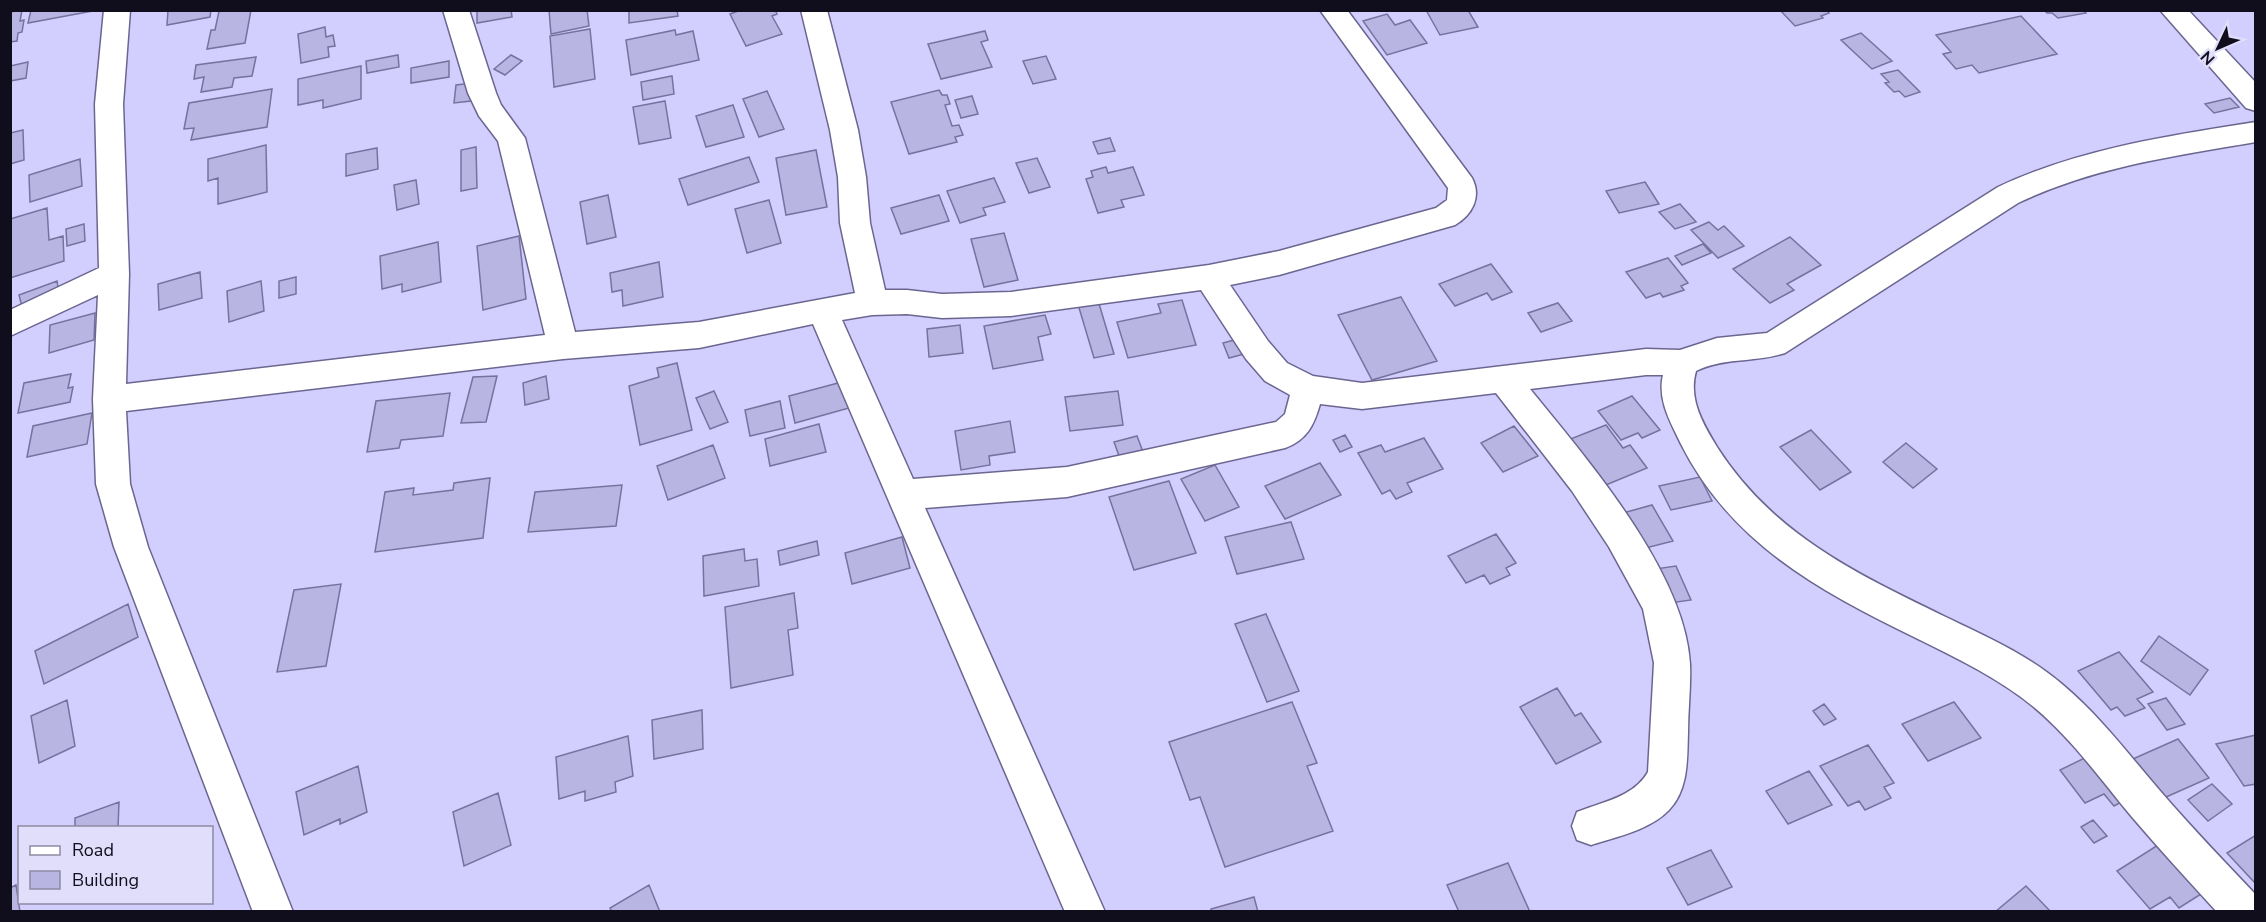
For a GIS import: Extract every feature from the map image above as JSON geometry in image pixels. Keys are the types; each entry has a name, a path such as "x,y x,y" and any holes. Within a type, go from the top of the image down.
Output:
{"street":[{"path":"117,10 109,104 114,274 109,399 113,484 131,546 273,912"},
{"path":"456,10 489,109 512,138 563,346"},
{"path":"814,10 844,130 852,177 855,223 872,303"},
{"path":"109,399 563,346 699,335 822,310 872,303 942,306 1011,304 1209,277 1279,263 1445,217 1458,210 1464,198 1462,186 1333,10"},
{"path":"2173,10 2256,101"},
{"path":"1209,277 1257,350 1276,372 1308,389 1362,396 1646,363 1683,363 1701,352 1729,348 1753,349 1774,344 2035,180 2062,170 2180,144 2256,132"},
{"path":"10,324 114,274"},
{"path":"822,310 1086,912"},
{"path":"1683,363 1677,387 1686,421 1714,470 1738,502 1774,538 1816,568 1862,595 2014,670 2049,697 2085,732 2155,814 2244,912"},
{"path":"1504,381 1584,481 1621,536 1660,606 1672,663 1667,776 1656,796 1634,811 1591,826"},
{"path":"902,495 1067,482 1284,434 1299,421 1308,389"}],"building":[{"path":"22,10 20,21 24,20 22,32 18,33 17,41 10,42 10,12"},
{"path":"31,10 98,10 28,23"},
{"path":"168,10 211,10 210,17 167,25"},
{"path":"251,10 245,43 207,49 211,30 215,30 219,11"},
{"path":"477,10 511,10 512,17 477,23"},
{"path":"549,10 587,10 589,26 551,34"},
{"path":"629,10 677,10 678,16 629,23"},
{"path":"741,10 775,10 777,14 772,16 782,34 746,46 730,14"},
{"path":"1426,10 1468,10 1478,27 1440,35"},
{"path":"1780,10 1826,10 1829,13 1821,16 1823,18 1795,26"},
{"path":"2044,10 2084,10 2086,13 2058,18"},
{"path":"1387,14 1395,25 1410,20 1427,43 1387,55 1363,21"},
{"path":"2021,16 2057,54 1979,73 1972,65 1956,69 1943,54 1951,52 1936,35"},
{"path":"325,27 326,37 333,35 335,46 328,47 329,57 301,63 298,34"},
{"path":"590,29 595,79 554,87 550,36"},
{"path":"675,30 676,35 693,31 699,60 631,75 626,40"},
{"path":"985,31 988,40 981,42 992,67 941,79 928,44"},
{"path":"1861,33 1892,61 1872,69 1841,40"},
{"path":"398,55 399,67 367,73 366,61"},
{"path":"511,55 522,61 505,75 494,69"},
{"path":"1046,56 1056,79 1033,84 1023,61"},
{"path":"256,57 252,76 234,78 232,87 201,92 204,77 194,79 196,65"},
{"path":"449,61 449,77 411,83 411,68"},
{"path":"28,62 26,78 10,81 10,66"},
{"path":"361,66 361,99 323,108 323,100 298,105 298,79"},
{"path":"1898,70 1920,92 1905,97 1899,91 1894,92 1885,83 1889,82 1881,74"},
{"path":"672,76 674,94 643,100 641,82"},
{"path":"473,83 471,101 454,103 456,85"},
{"path":"272,89 267,127 191,140 194,128 184,129 189,103"},
{"path":"939,90 942,95 947,95 950,104 945,105 952,126 959,125 963,135 955,137 957,142 909,154 891,102"},
{"path":"767,91 784,129 759,137 743,99"},
{"path":"972,96 978,114 961,118 955,100"},
{"path":"2230,98 2239,107 2214,113 2205,104"},
{"path":"665,101 671,138 639,144 633,107"},
{"path":"733,105 744,137 706,147 696,116"},
{"path":"23,130 24,160 10,164 10,133"},
{"path":"1110,138 1115,151 1098,154 1093,142"},
{"path":"266,145 267,192 218,204 218,178 208,181 208,159"},
{"path":"476,147 477,188 461,191 461,150"},
{"path":"377,148 378,169 346,176 346,154"},
{"path":"816,150 827,207 786,215 776,158"},
{"path":"749,157 759,182 688,205 679,179"},
{"path":"1037,158 1050,187 1029,193 1016,163"},
{"path":"80,159 82,186 30,202 29,175"},
{"path":"1106,167 1108,173 1133,167 1144,195 1121,200 1124,207 1098,213 1086,179 1093,177 1091,171"},
{"path":"994,178 1005,202 983,208 986,215 960,223 947,191"},
{"path":"416,180 419,204 397,210 394,185"},
{"path":"1645,182 1659,204 1619,213 1606,191"},
{"path":"608,195 616,237 587,244 580,202"},
{"path":"939,195 949,221 901,234 891,208"},
{"path":"769,200 781,243 747,253 735,209"},
{"path":"1680,204 1696,222 1675,229 1659,212"},
{"path":"47,208 49,240 63,236 64,261 10,278 10,219"},
{"path":"1709,222 1718,230 1724,226 1744,246 1718,258 1691,230"},
{"path":"84,224 85,241 67,246 66,229"},
{"path":"1004,233 1018,280 984,287 971,239"},
{"path":"519,236 526,299 483,310 477,246"},
{"path":"1790,237 1821,265 1787,284 1794,290 1770,303 1733,269"},
{"path":"438,242 441,282 402,292 402,284 382,289 380,256"},
{"path":"1703,244 1711,253 1682,265 1675,256"},
{"path":"1668,258 1688,283 1681,286 1684,290 1663,297 1660,293 1646,298 1626,272"},
{"path":"659,262 663,297 623,306 622,290 612,292 610,273"},
{"path":"1491,264 1512,292 1492,300 1487,293 1455,306 1439,284"},
{"path":"200,272 202,298 159,310 158,284"},
{"path":"296,277 296,294 279,298 279,281"},
{"path":"57,281 59,293 22,307 19,295"},
{"path":"261,281 264,311 229,322 227,291"},
{"path":"1097,297 1114,354 1094,358 1077,301"},
{"path":"1401,297 1437,361 1372,380 1338,315"},
{"path":"1182,300 1196,345 1128,358 1117,322 1161,313 1158,304"},
{"path":"1558,303 1572,321 1541,332 1528,313"},
{"path":"95,313 94,340 49,353 50,325"},
{"path":"1045,315 1051,334 1038,337 1043,360 993,369 984,326"},
{"path":"960,325 963,353 929,357 927,329"},
{"path":"1238,339 1244,354 1229,358 1223,343"},
{"path":"677,363 692,430 640,445 629,386 659,377 657,368"},
{"path":"71,374 68,388 73,387 70,402 18,413 24,383"},
{"path":"497,376 486,422 461,423 473,377"},
{"path":"546,376 549,399 525,405 523,383"},
{"path":"842,382 849,408 795,423 789,396"},
{"path":"714,391 728,422 710,429 696,398"},
{"path":"1118,391 1123,425 1070,431 1065,397"},
{"path":"450,393 443,436 401,440 399,448 367,452 376,401"},
{"path":"1632,396 1660,430 1642,438 1638,433 1621,440 1598,411"},
{"path":"780,401 785,428 750,436 745,410"},
{"path":"92,413 87,444 27,457 33,426"},
{"path":"1010,421 1015,452 989,456 990,465 961,470 955,431"},
{"path":"819,424 826,452 770,466 765,439"},
{"path":"1606,425 1623,448 1630,445 1647,468 1601,487 1568,440"},
{"path":"1514,426 1538,456 1503,472 1481,443"},
{"path":"1811,430 1851,472 1820,490 1780,447"},
{"path":"1345,435 1352,447 1340,452 1333,440"},
{"path":"1137,436 1145,457 1122,464 1114,442"},
{"path":"1424,438 1443,469 1407,483 1412,492 1396,499 1390,490 1382,494 1358,453 1381,445 1385,452"},
{"path":"1906,443 1937,469 1913,488 1883,462"},
{"path":"713,445 725,478 668,500 657,466"},
{"path":"1320,463 1341,495 1285,519 1265,486"},
{"path":"1215,465 1239,507 1205,521 1181,479"},
{"path":"1700,477 1712,501 1671,510 1659,486"},
{"path":"490,478 483,538 375,552 385,492 414,488 413,495 453,490 454,483"},
{"path":"1169,481 1196,553 1134,570 1109,497"},
{"path":"622,485 616,526 528,532 535,492"},
{"path":"1652,505 1673,541 1642,549 1623,513"},
{"path":"1291,522 1304,559 1237,574 1225,537"},
{"path":"1496,534 1516,563 1506,568 1510,575 1490,584 1484,575 1466,583 1448,556"},
{"path":"902,537 910,568 852,584 845,553"},
{"path":"817,541 819,555 780,565 778,551"},
{"path":"744,549 745,561 757,559 759,586 704,596 703,556"},
{"path":"1676,566 1691,600 1670,603 1655,569"},
{"path":"341,584 326,666 277,672 294,590"},
{"path":"794,593 798,628 788,630 793,675 731,688 725,607"},
{"path":"128,604 138,637 44,684 35,651"},
{"path":"1266,614 1299,691 1267,702 1235,624"},
{"path":"2159,636 2208,670 2190,695 2141,661"},
{"path":"2119,652 2153,692 2137,699 2145,708 2125,716 2117,707 2111,710 2078,671"},
{"path":"1557,688 1575,716 1581,713 1601,742 1556,764 1520,707"},
{"path":"2166,698 2185,724 2167,730 2148,704"},
{"path":"67,700 75,746 39,763 31,716"},
{"path":"1292,702 1317,763 1307,766 1333,831 1225,867 1200,797 1190,800 1169,742"},
{"path":"1954,702 1981,738 1928,761 1902,724"},
{"path":"1824,704 1836,719 1824,725 1813,711"},
{"path":"702,710 703,749 654,759 652,720"},
{"path":"2256,735 2256,784 2244,786 2216,744"},
{"path":"628,736 633,776 615,782 616,792 585,801 585,791 559,799 556,757"},
{"path":"2178,739 2209,778 2157,801 2126,762"},
{"path":"1868,745 1894,783 1884,787 1891,798 1865,810 1859,801 1848,806 1820,766"},
{"path":"2093,754 2129,798 2114,806 2104,794 2085,803 2060,770"},
{"path":"358,766 367,812 340,824 340,819 304,835 296,792"},
{"path":"1809,771 1832,805 1788,824 1766,791"},
{"path":"2212,784 2232,804 2208,821 2188,800"},
{"path":"498,793 511,845 464,866 453,812"},
{"path":"119,802 118,826 75,826 75,818"},
{"path":"2093,820 2107,836 2094,843 2081,827"},
{"path":"2256,835 2256,884 2227,853"},
{"path":"2158,845 2201,894 2179,908 2170,897 2150,909 2117,871"},
{"path":"1711,850 1732,887 1688,905 1667,868"},
{"path":"1508,863 1530,912 1459,912 1447,885"},
{"path":"16,885 20,912 10,912 10,888"},
{"path":"649,885 660,912 612,912 610,908"},
{"path":"2026,886 2051,912 1995,912"},
{"path":"1254,897 1258,912 1212,912 1211,909"}]}
